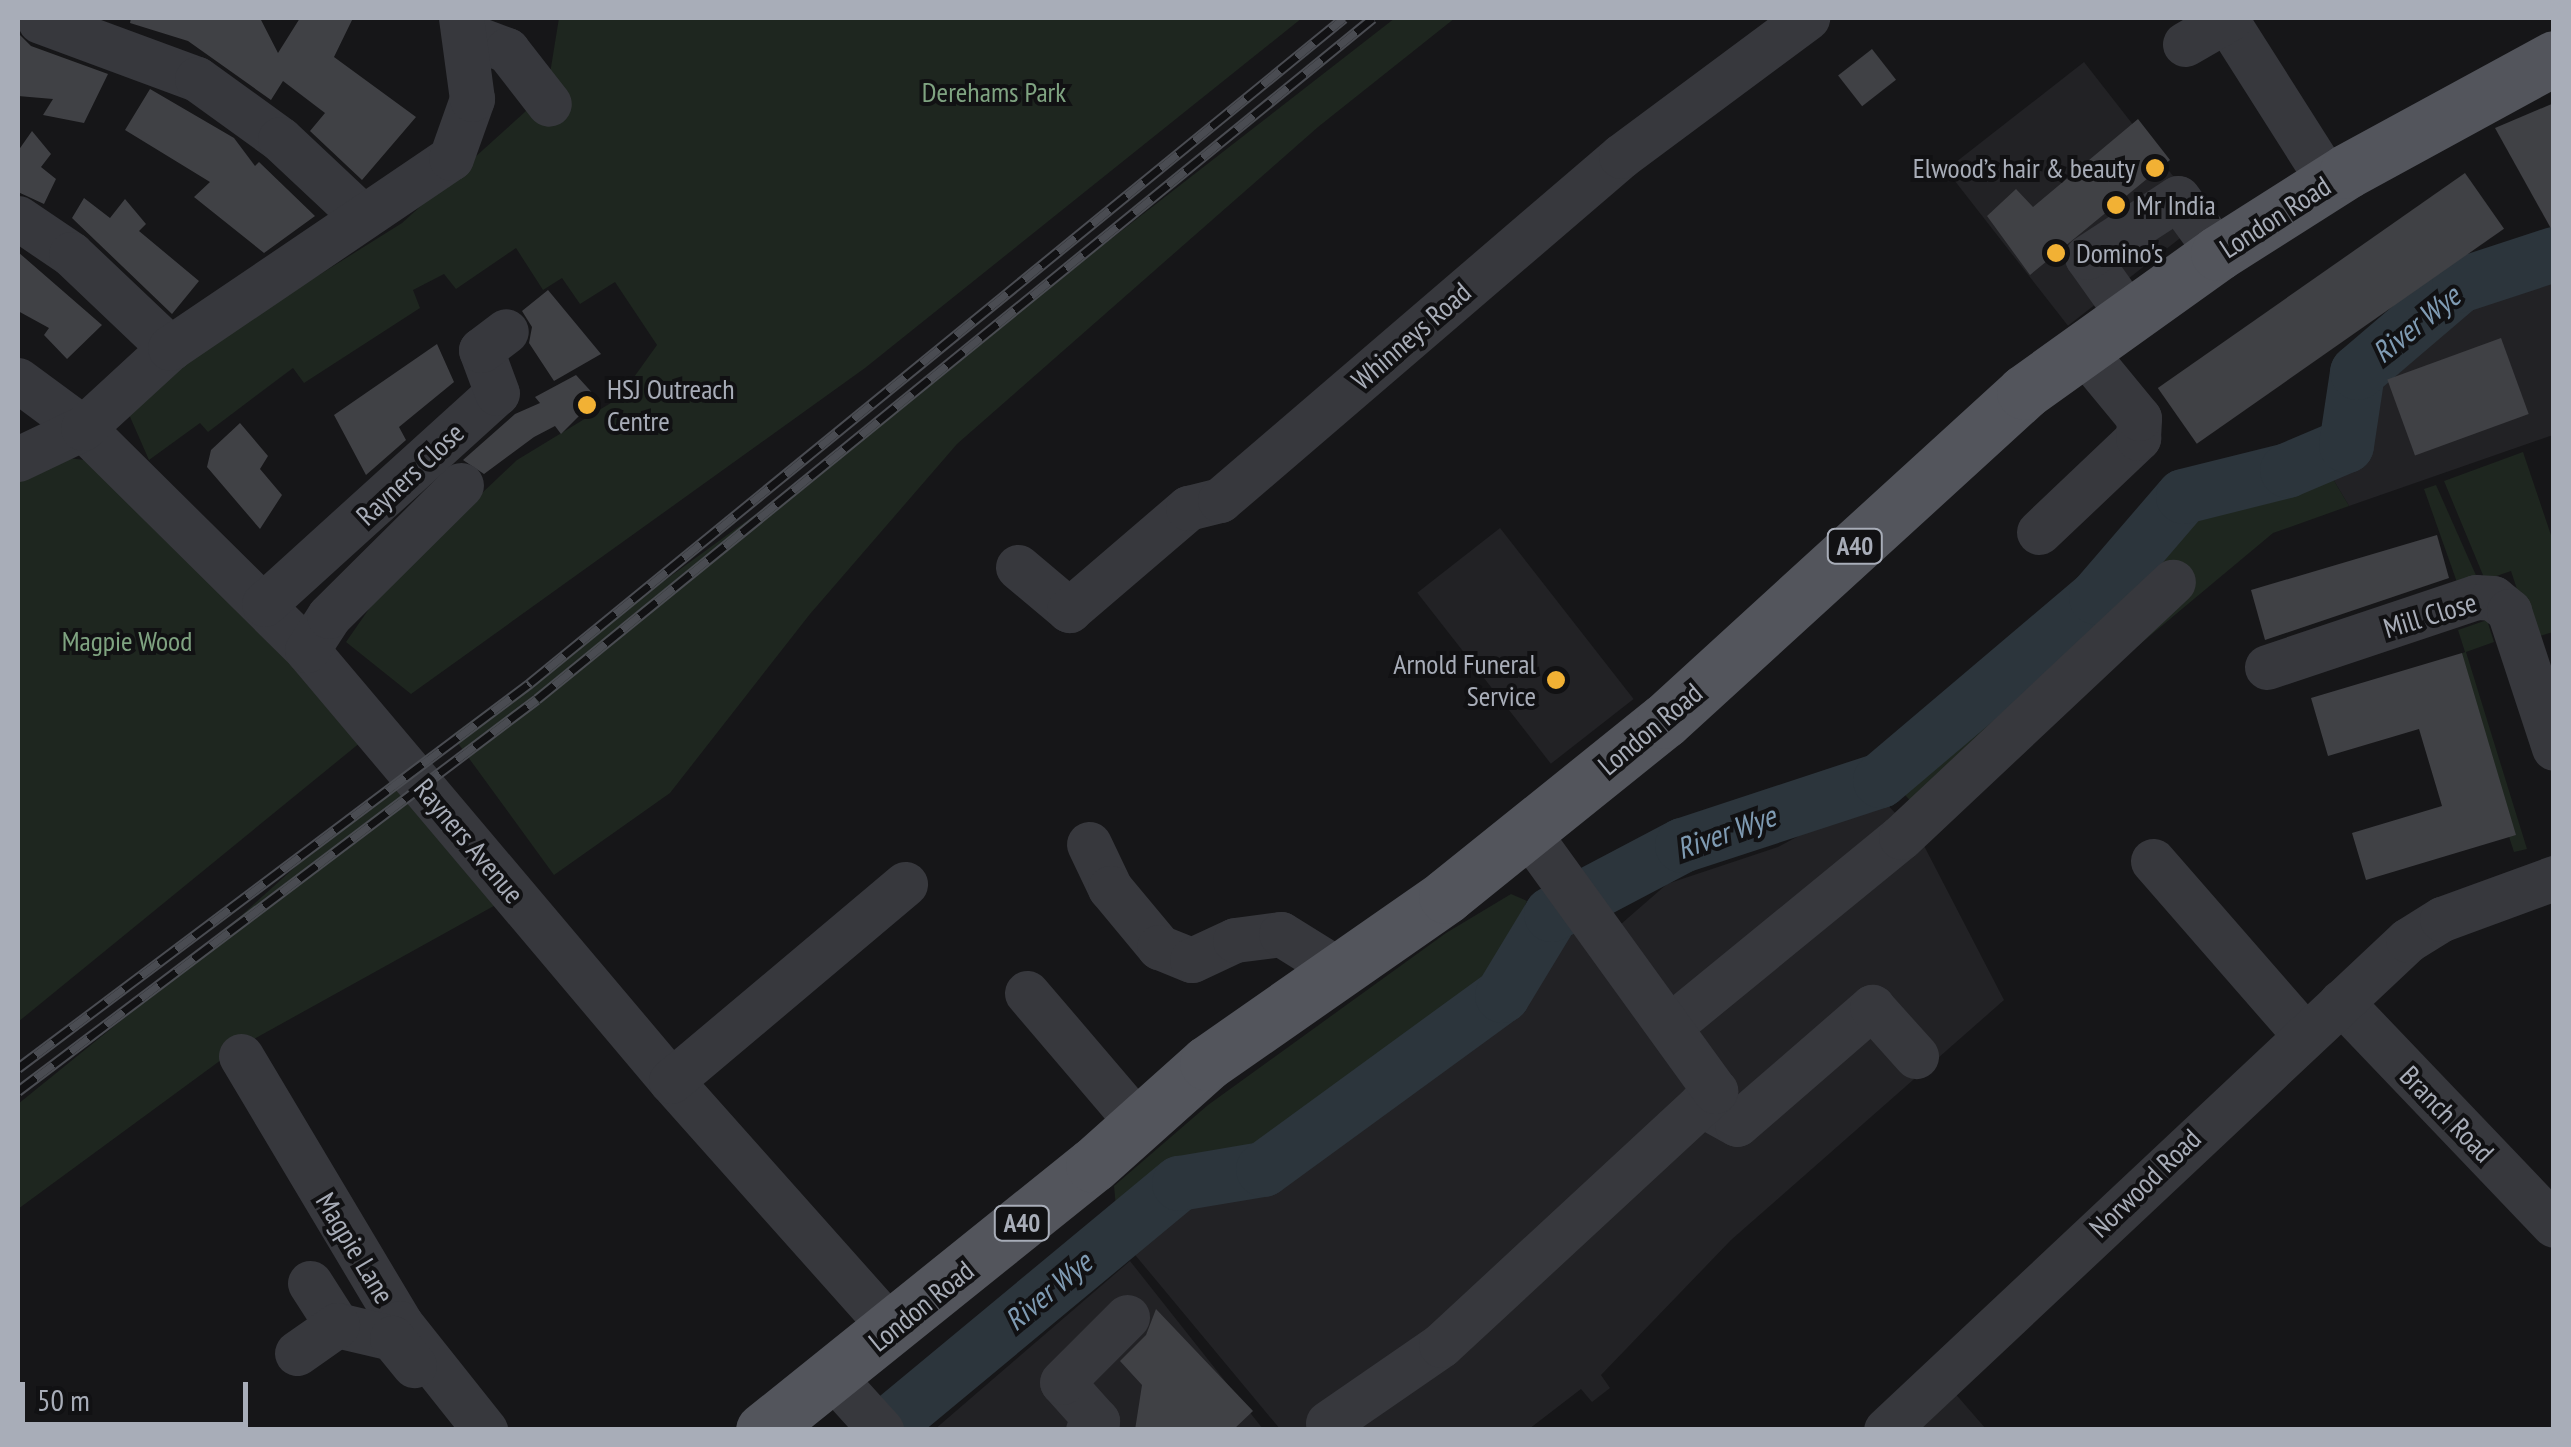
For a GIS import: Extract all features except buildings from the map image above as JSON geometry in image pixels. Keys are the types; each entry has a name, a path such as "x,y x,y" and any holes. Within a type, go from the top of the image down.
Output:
{"main road":[{"name":"London Road","path":"764,1430 859,1405 892,1330 1207,1063 1342,972 1664,720 2024,392 2218,252 2329,182 2554,58"}],"street":[{"name":"Whinneys Road","path":"1018,568 1070,610 1188,508 1220,500 1622,156 1806,18"},
{"path":"2185,44 2228,19 2329,182"},
{"path":"40,21 196,80 280,139 362,216"},
{"path":"18,459 82,428 170,348 450,158 472,99 464,26"},
{"path":"464,26 506,50 549,104"},
{"path":"2128,316 2087,257 2178,198 2218,252"},
{"path":"18,218 71,254 170,348"},
{"name":"Rayners Close","path":"264,604 497,393 482,350 506,330"},
{"path":"2039,532 2138,438 2138,418 2083,350"},
{"name":"Rayners Avenue","path":"18,380 82,428 307,650 671,1081 892,1330"},
{"path":"307,650 330,616 460,486"},
{"path":"1136,591 1204,532 1220,500"},
{"path":"1670,1026 1902,836 2173,582"},
{"name":"Mill Close","path":"2268,667 2476,597 2493,598 2510,611 2554,748"},
{"path":"1328,1423 1441,1344 1716,1090 1527,831"},
{"path":"1089,844 1110,888 1159,947 1192,960 1236,940 1281,934 1342,972"},
{"path":"2153,861 2302,1032"},
{"name":"Norwood Road","path":"1886,1430 2302,1032 2408,940 2442,919 2554,878"},
{"path":"671,1081 905,884"},
{"path":"1027,993 1139,1124"},
{"name":"Branch Road","path":"2341,1002 2554,1225"},
{"path":"1701,1104 1737,1124 1872,1007 1916,1056"},
{"name":"Magpie Lane","path":"241,1056 400,1322 485,1430"},
{"path":"310,1283 337,1325 392,1338 464,1430"},
{"path":"1088,1430 1098,1421 1062,1382 1127,1317"},
{"path":"297,1354 337,1325"}],"shaded area":[{"path":"2084,62 2206,218 2068,326 1946,170"},
{"path":"2553,268 2553,435 2349,506 2323,462 2343,437 2356,371 2364,362 2417,340 2441,298 2509,296"},
{"path":"1500,528 1634,699 1551,764 1417,593"},
{"path":"1877,794 1921,840 2004,1000 1731,1240 1601,1375 1610,1388 1592,1402 1581,1389 1529,1429 1280,1429 1121,1238 1182,1192 1237,1187 1304,1147 1488,1006 1528,949 1545,907 1575,886 1613,931 1667,884 1778,847"},
{"path":"1130,1261 1263,1429 934,1430"},
{"path":"1953,1391 1986,1429 1912,1430"}],"green space":[{"name":"Derehams Park","path":"559,18 1302,18 865,368 411,694 346,642 387,583 517,460 619,398 657,345 615,282 580,304 562,278 543,290 516,248 456,289 444,274 413,290 420,308 304,383 293,368 208,432 200,423 149,460 127,410 153,379 402,223 547,92"},
{"path":"1395,18 1455,18 1318,127 957,444 810,614 670,793 554,875 452,735 774,501"},
{"path":"2523,452 2553,541 2553,632 2533,638 2511,571 2485,580 2444,481"},
{"name":"Magpie Wood","path":"60,457 101,462 179,535 361,742 18,1022 18,476"},
{"path":"2323,462 2349,506 2273,533 1928,821 1877,763 2085,617 2121,564 2133,524 2165,492 2209,485 2215,476"},
{"path":"2436,485 2479,582 2459,588 2424,489"},
{"path":"2487,620 2494,642 2466,652 2527,849 2514,852 2451,658 2465,652 2458,630"},
{"path":"404,769 501,902 236,1049 18,1209 18,1104 155,993"},
{"path":"1511,894 1527,901 1506,950 1477,989 1238,1162 1217,1172 1174,1166 1116,1207 1114,1186 1208,1105 1446,933"}],"waterway":[{"name":"River Wye","path":"881,1430 1179,1183 1263,1169 1502,995 1551,914 1682,845 1880,780 2096,597 2183,496 2287,470 2346,445 2357,372 2459,285 2554,254"}],"railway":[{"path":"18,1068 530,683 1344,18"},
{"path":"18,1091 537,699 1373,18"}],"place":[{"name":"Elwood’s hair & beauty","path":"2155,168"},
{"name":"Mr India","path":"2116,205"},
{"name":"Domino's","path":"2056,253"},
{"name":"HSJ Outreach Centre","path":"587,405"},
{"name":"Arnold Funeral Service","path":"1556,680"}]}
